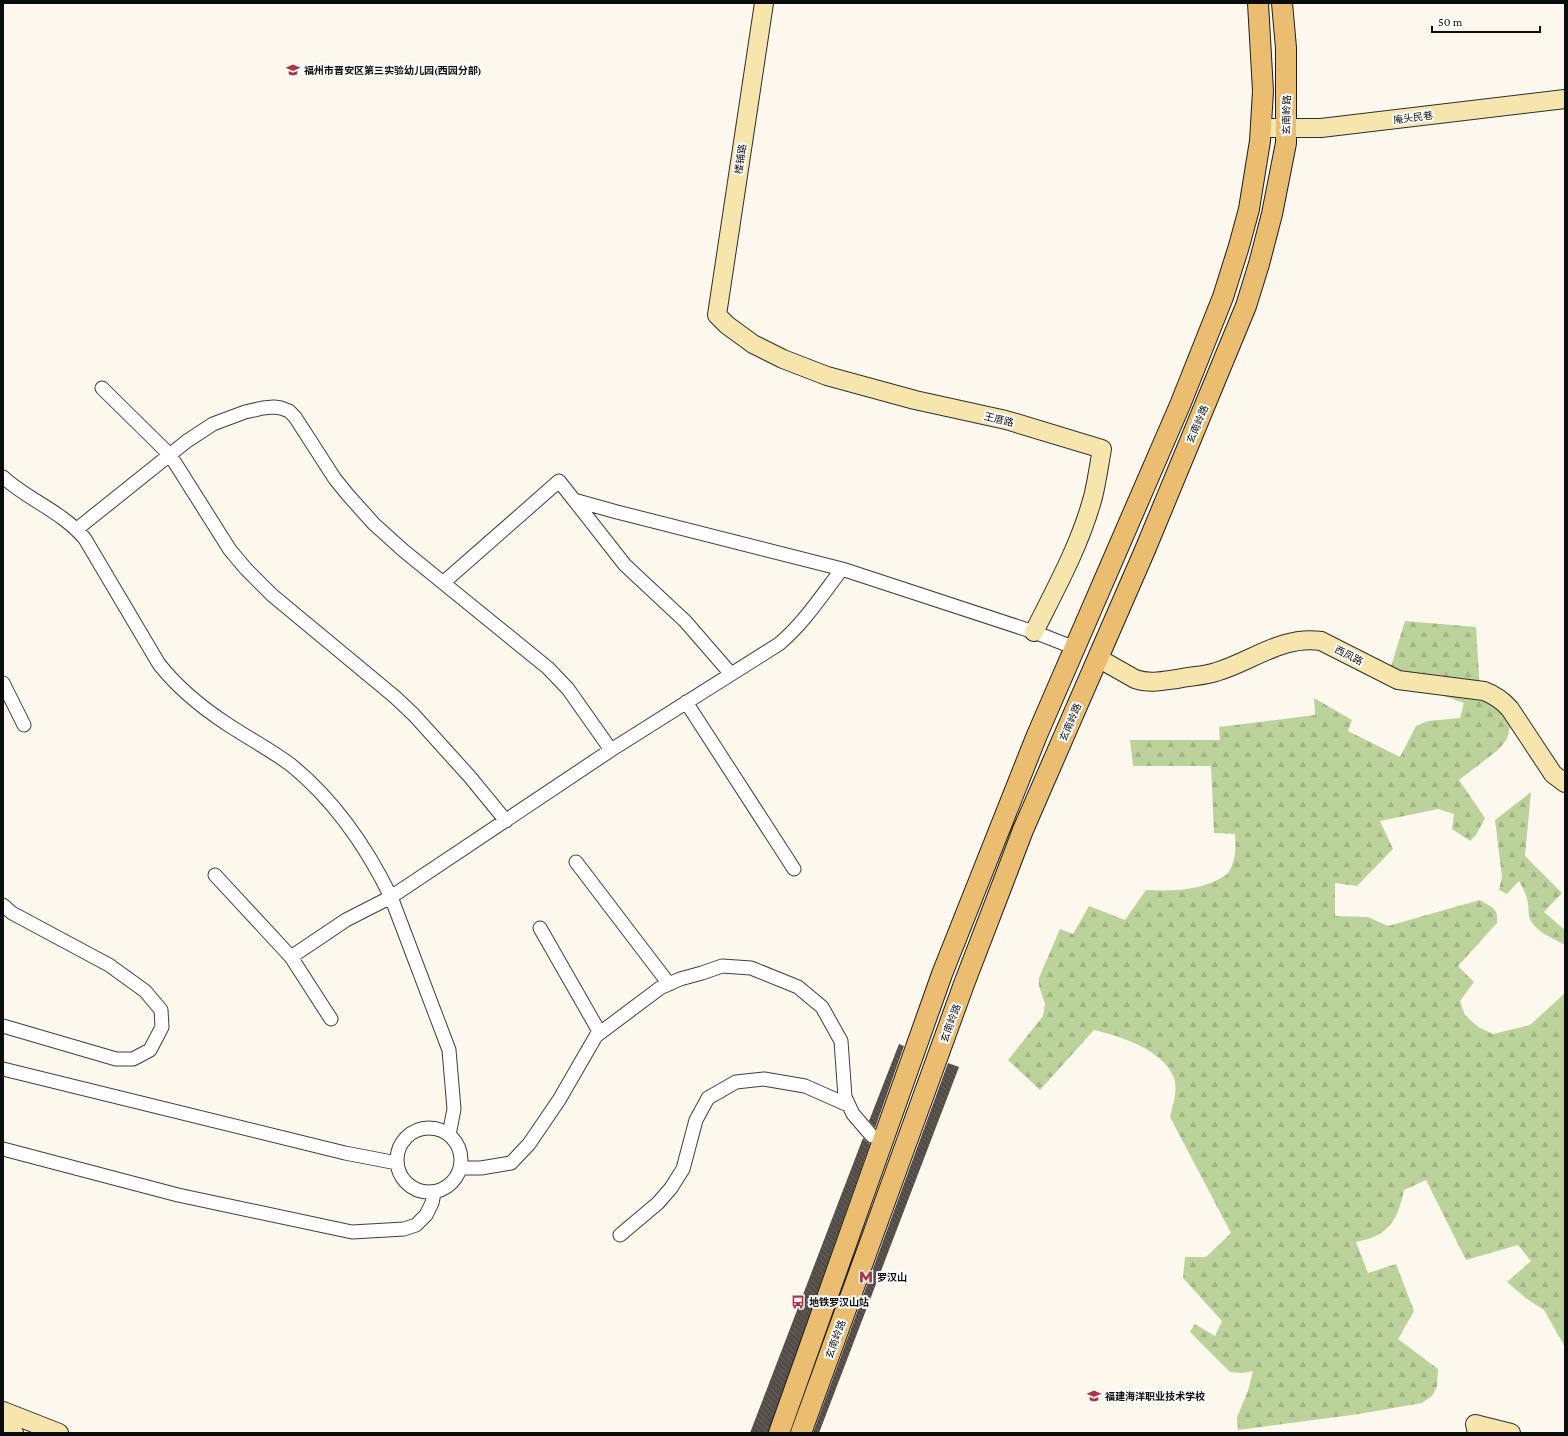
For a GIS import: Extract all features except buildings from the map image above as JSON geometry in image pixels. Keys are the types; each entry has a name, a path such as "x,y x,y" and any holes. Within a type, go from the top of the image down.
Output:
{"main road":[{"path":"779,1433 942,974 1037,735 1122,542 1180,405 1215,318 1230,274 1250,203 1261,128 1263,91 1258,3"},
{"name":"玄南岭路","path":"801,1433 959,998 1023,830 1145,550 1238,327 1254,281 1277,191 1286,143 1286,54 1282,3"}],"street":[{"name":"楼铺路","path":"717,315 764,3"},
{"name":"庵头民巷","path":"1261,128 1321,128 1565,99"},
{"name":"王厝路","path":"717,315 727,325 754,344 783,359 827,376 915,400 1006,420 1102,449 1093,494 1080,535 1068,564 1034,632"},
{"path":"102,388 170,456 230,550 246,569 272,595 410,711 449,752 506,821"},
{"path":"77,529 201,431 226,419 262,408 274,407 289,411 300,424 336,479 361,510 404,551 444,582 557,677 578,702 611,750"},
{"path":"3,477 25,495 77,529 85,539 159,664 172,680 207,710 290,765 324,796 369,857 380,874 391,897 449,1050 454,1109 449,1135"},
{"path":"444,582 559,481 625,565 685,621 731,674"},
{"path":"574,500 842,569 1034,632 1075,648"},
{"path":"291,957 346,920 391,897 611,750 779,644 791,634 812,609 842,569"},
{"name":"西凤路","path":"1098,658 1135,679 1153,682 1215,672 1257,654 1288,643 1309,640 1321,641 1398,680 1484,691 1504,701 1553,774 1565,784"},
{"path":"3,683 24,725"},
{"path":"686,702 794,869"},
{"path":"576,862 669,984"},
{"path":"215,875 291,957 331,1019"},
{"path":"3,905 12,913 109,965 145,991 161,1010 162,1027 150,1050 133,1059 116,1059 3,1026"},
{"path":"540,928 600,1033"},
{"path":"460,1168 481,1168 511,1163 529,1144 559,1100 596,1036 660,988 680,979 722,966 751,968 798,988 822,1007 841,1041 844,1097 853,1114 872,1136"},
{"path":"3,1069 338,1151 397,1163"},
{"path":"620,1235 658,1203 671,1188 682,1169 696,1120 708,1098 736,1082 764,1079 805,1086 848,1104"},
{"path":"428,1128 441,1130 453,1138 459,1148 462,1162 458,1174 449,1186 434,1192 424,1192 414,1189 404,1181 397,1169 397,1163 397,1152 404,1139 413,1131 428,1128"},
{"path":"3,1149 178,1195 352,1232 404,1229 416,1225 426,1215 432,1203 434,1192"},
{"path":"3,1411 59,1433"},
{"path":"1476,1428 1510,1433"},
{"path":"3,1429 14,1433"}],"green space":[{"path":"1405,621 1476,627 1480,691 1508,717 1510,727 1507,739 1498,750 1459,780 1485,818 1476,835 1470,841 1452,829 1454,814 1438,809 1380,821 1393,849 1357,886 1335,883 1335,916 1368,917 1388,926 1480,900 1491,906 1497,914 1497,923 1458,966 1474,982 1460,1001 1465,1015 1478,1027 1493,1034 1530,1025 1565,993 1565,1347 1544,1310 1527,1299 1507,1282 1531,1261 1518,1245 1466,1260 1426,1180 1404,1190 1397,1214 1389,1226 1377,1236 1356,1242 1368,1273 1396,1264 1414,1311 1398,1339 1438,1369 1437,1386 1432,1396 1422,1403 1359,1414 1238,1430 1237,1417 1248,1391 1253,1371 1243,1373 1230,1372 1190,1332 1195,1324 1215,1336 1222,1321 1183,1278 1185,1257 1206,1257 1231,1233 1170,1117 1175,1098 1175,1083 1169,1068 1151,1052 1140,1046 1128,1040 1094,1030 1040,1090 1008,1060 1043,1016 1045,1004 1039,986 1039,978 1060,929 1073,934 1089,906 1125,920 1146,890 1175,890 1203,886 1226,875 1233,864 1235,834 1214,833 1211,766 1133,766 1130,740 1220,740 1219,727 1315,715 1314,698 1352,720 1348,731 1400,757 1416,726 1428,721 1460,718 1464,703 1388,676"},
{"path":"1531,792 1525,856 1562,893 1544,912 1565,930 1565,945 1541,932 1533,924 1529,917 1527,898 1519,881 1507,894 1499,890 1502,877 1495,820"}],"place":[{"name":"福州市晋安区第三实验幼儿园(西园分部)","path":"293,70"},
{"name":"罗汉山","path":"866,1277"},
{"name":"地铁罗汉山站","path":"798,1302"},
{"name":"福建海洋职业技术学校","path":"1094,1396"}]}
